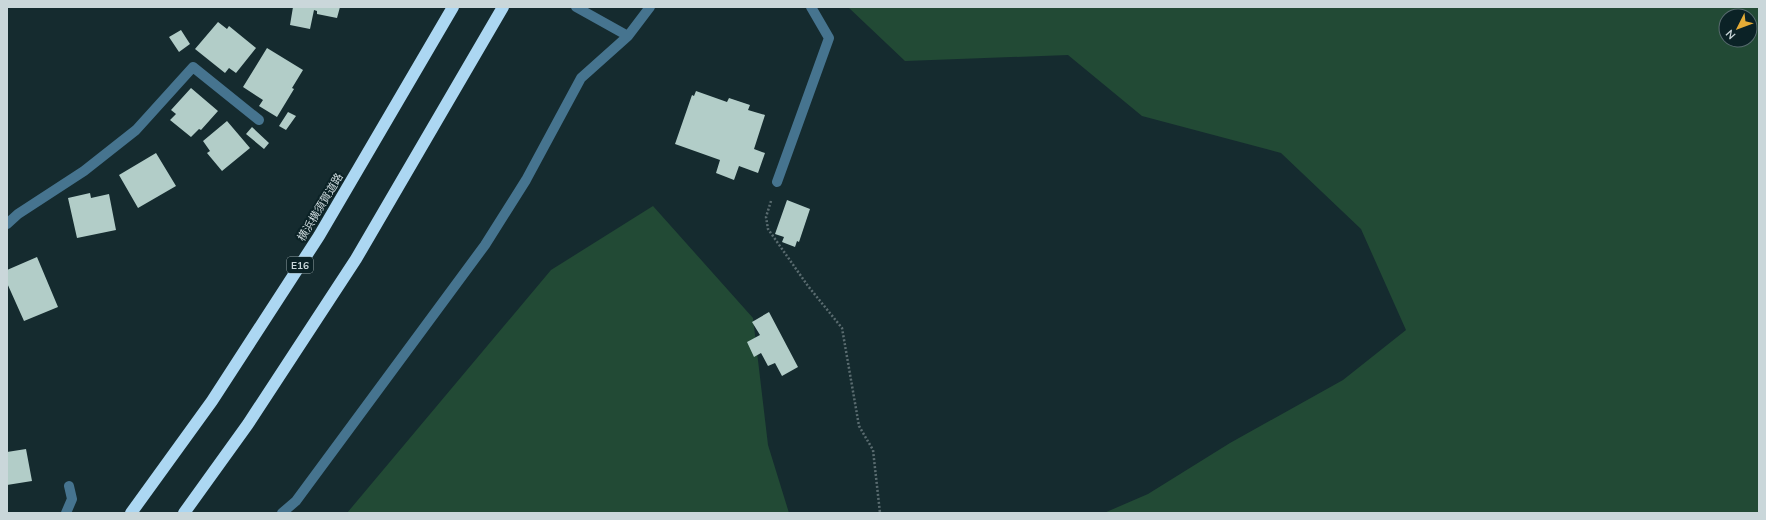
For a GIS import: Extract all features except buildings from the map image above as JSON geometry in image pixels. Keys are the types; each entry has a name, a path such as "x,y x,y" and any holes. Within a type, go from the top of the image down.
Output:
{"highway":[{"name":"横浜横須賀道路","path":"131,513 212,401 319,236 453,7"},
{"path":"184,513 248,424 356,259 503,7"}],"street":[{"path":"576,7 628,36"},
{"path":"282,513 296,501 485,245 526,180 581,78 628,36 650,7"},
{"path":"777,182 829,38 811,7"},
{"path":"7,224 18,214 84,171 136,130 193,68 259,120"},
{"path":"66,513 72,499 69,486"}],"path":[{"path":"777,182 766,217 768,229 808,286 842,328 859,426 873,450 880,513"}],"green space":[{"path":"848,7 1759,7 1759,513 1104,513 1148,494 1230,443 1343,380 1406,330 1361,229 1281,153 1142,116 1068,55 905,61"},
{"path":"653,206 753,318 768,445 789,513 347,513 551,270"}]}
